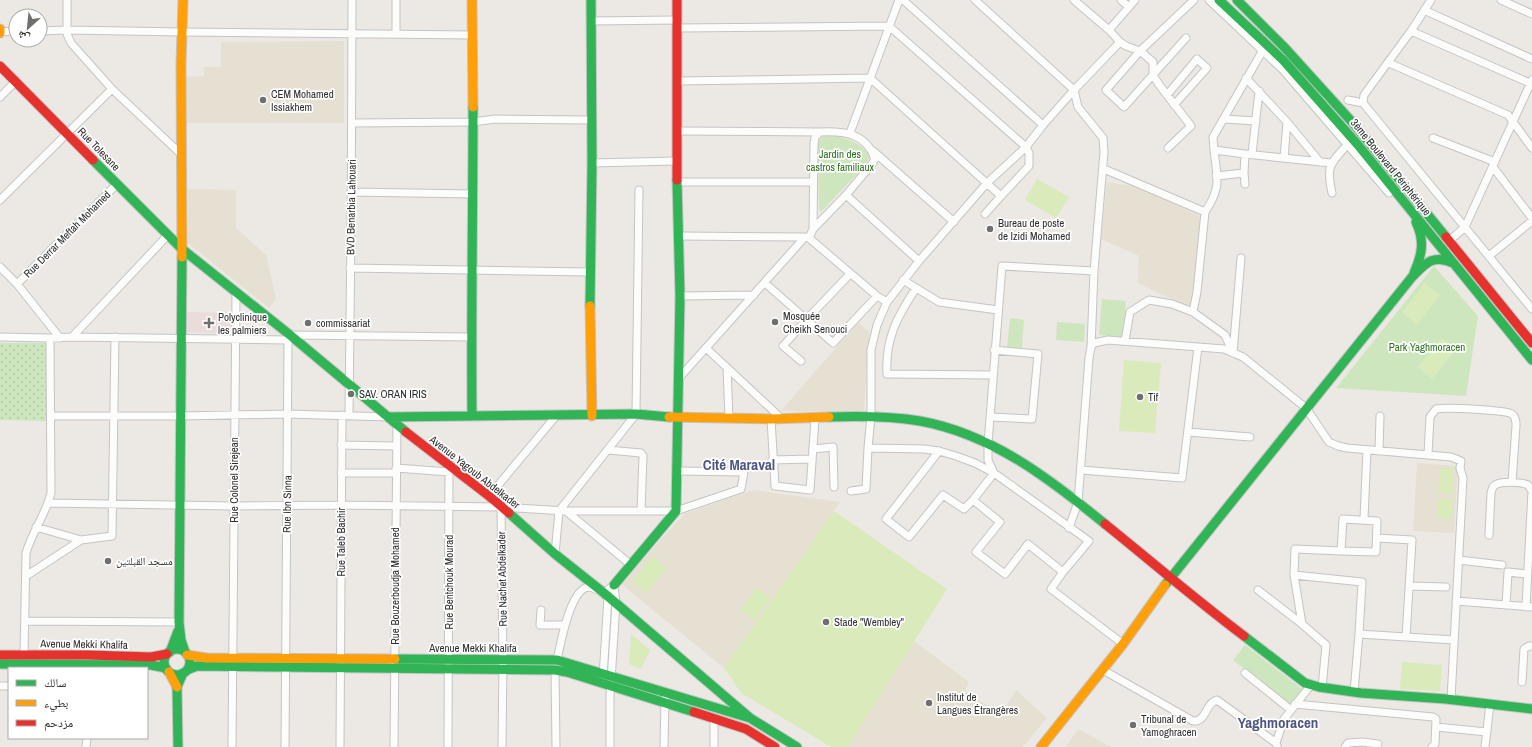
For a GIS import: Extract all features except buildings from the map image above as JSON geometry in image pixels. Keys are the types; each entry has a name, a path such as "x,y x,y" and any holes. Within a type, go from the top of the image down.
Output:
{"main road":[{"path":"177,688 190,661 180,640 179,624 183,0"},
{"path":"472,0 472,415"},
{"path":"591,0 592,162 590,272 592,416"},
{"path":"614,585 630,564 676,511 680,296 676,161 677,0"},
{"name":"3ème Boulevard Périphérique","path":"1219,0 1283,60 1358,145 1532,360"},
{"name":"3ème Boulevard Périphérique","path":"1237,0 1285,48 1352,122 1532,343"},
{"name":"Rue Tolesane","path":"0,66 182,249"},
{"path":"1403,201 1420,230 1423,241 1422,253 1412,277"},
{"name":"Avenue Yagoub Abdelkader","path":"182,249 388,417 449,469 489,496 555,554 616,603 750,718"},
{"path":"1041,747 1123,644 1171,577 1412,277 1433,259 1444,258 1453,263"},
{"path":"388,417 472,415 592,416 636,414 678,418 815,419 871,416 920,421 944,426 988,443 1013,456 1078,502 1171,577 1194,598 1305,683 1322,688 1354,692 1451,699 1532,708"},
{"path":"178,747 177,688 168,670 165,659 175,641 179,624"},
{"path":"168,653 176,649 186,653"},
{"name":"Avenue Mekki Khalifa","path":"0,655 151,657 168,653"},
{"name":"Avenue Mekki Khalifa","path":"186,653 232,662"},
{"name":"Avenue Mekki Khalifa","path":"503,665 557,660 664,702 746,729 772,746"},
{"name":"Avenue Mekki Khalifa","path":"185,671 197,666 232,662 503,665 555,670 607,679 666,692 750,718"},
{"name":"Avenue Mekki Khalifa","path":"0,664 87,666 151,665 168,670"},
{"path":"168,670 176,675 185,671"},
{"path":"750,718 796,747"}],"street":[{"path":"67,0 67,30 68,38 71,43 112,89 182,155"},
{"name":"BVD Benarbia Lahouari","path":"345,415 350,386 351,336 350,268 352,0"},
{"path":"396,0 396,34"},
{"path":"850,133 898,0"},
{"path":"903,0 1043,125"},
{"path":"975,0 1074,90 1078,107 1103,138 1104,169 1094,271 1091,347 1081,470 1078,502 1069,528"},
{"path":"1074,0 1109,30 1120,42 1140,51 1153,62 1153,75 1191,126 1168,148"},
{"path":"1121,0 1129,7"},
{"path":"1109,30 1135,0"},
{"path":"1186,38 1124,107 1106,90 1140,51 1194,0"},
{"path":"1209,0 1283,70 1392,196 1403,201"},
{"path":"1363,103 1364,95 1411,31 1431,0"},
{"path":"1501,0 1532,14"},
{"path":"1424,10 1532,59"},
{"path":"592,21 677,24 889,26 1026,147 1029,153 1029,166 985,214"},
{"path":"48,31 473,35"},
{"path":"1411,31 1532,82 1465,228 1449,241"},
{"path":"852,491 866,488 871,416 871,350 877,325 887,302 919,261 988,183 1026,147 1074,90 1120,42"},
{"path":"1193,312 1197,292 1205,212 1216,192 1218,184 1213,137 1263,50"},
{"path":"1167,95 1197,59 1207,68 1174,105"},
{"path":"1388,63 1508,115 1512,123 1532,148"},
{"path":"677,81 870,78 1001,196"},
{"path":"1246,78 1287,122 1320,162"},
{"path":"0,97 16,81"},
{"path":"0,200 112,89"},
{"path":"1245,184 1244,173 1256,121 1258,91"},
{"path":"1348,100 1363,103 1532,309"},
{"path":"352,124 473,122 495,119 591,120"},
{"path":"1224,119 1256,121"},
{"path":"1284,158 1287,122"},
{"path":"677,131 837,131 850,133 862,140 954,222"},
{"path":"813,229 814,144 815,137 820,132"},
{"path":"1433,138 1494,164 1532,220 1489,256"},
{"path":"1332,193 1328,177 1331,163 1347,145"},
{"path":"679,378 764,283 807,238 813,229 846,195 875,159 872,150"},
{"path":"1214,150 1331,163"},
{"path":"592,162 676,161"},
{"path":"1104,169 1205,212"},
{"path":"1216,176 1244,173"},
{"path":"677,182 813,182"},
{"name":"Rue Derrar Meftah Mohamed","path":"17,284 117,184"},
{"path":"555,554 563,511 636,414 639,190"},
{"path":"351,192 473,194"},
{"path":"846,195 919,261"},
{"path":"72,337 168,236"},
{"path":"679,236 807,238 877,296 887,302"},
{"path":"1233,352 1241,258"},
{"path":"994,473 988,460 988,443 992,375 1002,266 1094,271"},
{"path":"0,267 17,284 60,338"},
{"path":"350,268 590,272"},
{"path":"801,361 783,346 850,274"},
{"path":"903,280 939,302 998,310"},
{"path":"764,283 833,343 877,296"},
{"path":"916,288 893,326 886,358 887,374 992,375"},
{"name":"Rue Colonel Sirejean","path":"232,747 236,293"},
{"path":"680,296 754,294"},
{"path":"1126,341 1130,312 1149,300 1172,304 1193,312 1225,335 1233,352"},
{"path":"0,336 50,338 236,338 351,336 471,338"},
{"path":"36,527 82,540 112,536 115,337"},
{"name":"Rue Ibn Sinna","path":"285,747 289,337"},
{"path":"24,655 26,553 36,527 48,503 50,493 50,338"},
{"path":"1091,347 1094,343 1108,340 1224,349 1243,357 1306,408 1329,442 1338,446 1367,450 1428,454 1451,457 1461,461 1460,468 1463,478 1451,699"},
{"path":"1081,470 1182,478 1198,347"},
{"path":"706,348 782,419"},
{"path":"990,417 1032,419 1038,354 994,350"},
{"path":"727,368 729,418"},
{"path":"1428,454 1430,417 1436,409 1499,411 1510,413 1515,419 1516,426 1512,482"},
{"path":"51,416 288,414 388,417"},
{"name":"Rue Taleb Bachir","path":"340,747 340,505 342,445 345,415"},
{"path":"489,496 556,416"},
{"path":"1379,451 1380,416"},
{"path":"771,419 774,486 810,490 815,419"},
{"name":"Rue Bouzerboudja Mohamed","path":"394,747 395,506 397,425"},
{"path":"1188,432 1250,437"},
{"path":"342,445 396,446"},
{"path":"813,448 833,447 834,487"},
{"path":"868,448 924,449 939,451 956,456 994,473 1088,542 1051,588 1123,644"},
{"path":"608,450 641,453 643,456 641,511"},
{"path":"1364,519 1367,450"},
{"path":"939,451 886,519 909,537 943,495 964,509 994,473"},
{"path":"772,460 811,459"},
{"path":"341,473 449,469"},
{"name":"Rue Bentchouk Mourad","path":"448,747 449,469"},
{"path":"48,503 234,506 501,506 563,511 676,511 741,489 744,472 677,471"},
{"path":"1456,601 1529,607 1528,574 1532,491 1525,484 1512,482 1496,484 1492,489 1489,535"},
{"path":"973,500 1000,522 976,552 1005,574 1028,544 1063,572"},
{"name":"Rue Nachet Abdelkader","path":"501,506 503,665 502,747"},
{"path":"563,511 630,564"},
{"path":"1302,624 1294,575 1295,549 1341,551 1376,552 1377,521 1364,519 1343,519 1341,551"},
{"path":"1377,538 1412,540 1406,637"},
{"path":"26,576 82,540"},
{"path":"1459,560 1502,564"},
{"path":"1506,605 1508,572 1528,574"},
{"path":"1294,575 1362,582 1354,692"},
{"path":"610,747 610,696 607,679 606,595 614,585"},
{"path":"607,679 616,603 614,585"},
{"path":"1409,586 1446,587"},
{"path":"557,660 564,625 579,594 584,589 589,587 606,595"},
{"path":"1258,590 1302,624 1326,645 1322,688"},
{"path":"541,610 540,625 564,625"},
{"path":"25,621 179,624"},
{"path":"1359,634 1454,640"},
{"path":"1522,682 1524,649 1532,646"},
{"path":"87,666 88,655"},
{"path":"555,670 556,747"},
{"path":"1103,670 1193,720 1198,721 1202,719 1211,704 1217,700 1277,745 1284,719 1310,685"},
{"path":"1245,673 1293,707 1433,717 1436,719 1436,727 1435,744 1432,747"},
{"path":"664,747 664,702 666,692"},
{"path":"1485,747 1490,704"},
{"path":"714,718 714,747"},
{"path":"1436,727 1487,732"},
{"path":"1345,747 1348,743 1362,742 1378,744"}],"shaded area":[{"name":"CEM Mohamed Issiakhem","path":"344,41 344,123 183,123 182,77 204,76 204,67 221,67 221,42"},
{"path":"1107,182 1140,187 1201,217 1192,309 1138,283 1139,256 1101,239"},
{"path":"188,189 236,190 236,228 266,255 276,299 269,308 188,243"},
{"name":"Polyclinique les palmiers","path":"185,312 234,313 233,334 184,332"},
{"path":"858,322 869,332 864,412 781,411"},
{"path":"1417,463 1458,466 1454,533 1413,531"},
{"path":"753,490 840,502 724,668 621,584 684,514"},
{"name":"Institut de Langues Étrangères","path":"914,641 969,682 965,691 1001,714 1016,690 1047,718 1023,747 848,747"},
{"path":"1078,729 1111,747 1066,747"}],"green space":[{"name":"Jardin des castros familiaux","path":"822,137 844,138 854,142 868,153 869,158 866,164 822,211 820,211 818,142"},
{"path":"1037,179 1069,197 1056,218 1025,200"},
{"name":"Park Yaghmoracen","path":"1434,266 1478,316 1466,396 1336,388"},
{"path":"1425,283 1440,295 1417,325 1402,312"},
{"path":"1102,299 1126,301 1123,337 1099,335"},
{"path":"1010,318 1024,320 1022,348 1007,347"},
{"path":"1057,322 1085,324 1084,342 1056,340"},
{"path":"1442,338 1455,350 1432,379 1418,367"},
{"path":"0,343 49,343 47,421 0,420"},
{"name":"Tif","path":"1124,360 1161,363 1155,433 1119,431"},
{"path":"1440,468 1454,469 1453,494 1438,493"},
{"path":"1438,499 1453,500 1452,519 1437,518"},
{"path":"834,511 947,589 848,747 831,747 741,693 724,668"},
{"path":"653,556 667,569 645,593 632,581"},
{"path":"756,588 770,598 755,620 740,611"},
{"path":"631,634 650,650 641,669 629,664"},
{"path":"1245,645 1302,689 1290,705 1233,660"},
{"path":"1402,662 1442,665 1440,691 1400,689"}],"traffic: fast":[{"path":"590,306 592,163 591,0"},
{"path":"1219,0 1283,60 1358,145 1532,360"},
{"path":"1237,0 1285,48 1352,122 1446,237"},
{"path":"472,415 473,107"},
{"path":"93,160 182,249 290,335 406,432"},
{"path":"614,585 676,511 680,296 677,180"},
{"path":"1414,273 1421,254 1421,235 1416,222"},
{"path":"182,257 179,622 181,640 185,652"},
{"path":"1165,585 1412,277 1430,261 1440,259 1453,263"},
{"path":"388,417 636,414 669,417"},
{"path":"829,417 852,416 909,419 946,427 972,436 1019,460 1063,491 1105,524"},
{"path":"509,513 555,554 604,593 750,718"},
{"path":"170,652 178,631"},
{"path":"1244,636 1305,683 1319,687 1361,693 1446,699 1532,709"},
{"path":"177,649 186,653 190,662 186,671 177,675 168,671 164,662 168,653 177,649"},
{"path":"395,659 557,660 750,718 797,747"},
{"path":"0,664 151,665 166,668"},
{"path":"187,670 197,666 555,670 567,672 694,712"},
{"path":"178,747 177,687 183,673"}],"traffic: slow":[{"path":"182,257 181,64 183,0"},
{"path":"472,0 473,107"},
{"path":"590,306 592,416"},
{"path":"669,417 771,419 829,417"},
{"path":"1041,747 1123,644 1165,585"},
{"path":"187,655 207,658 395,659"},
{"path":"169,672 177,687"}],"traffic: jam":[{"path":"677,0 677,180"},
{"path":"0,66 93,160"},
{"path":"1446,237 1532,343"},
{"path":"406,432 509,513"},
{"path":"1105,524 1244,636"},
{"path":"0,655 151,657 167,654"},
{"path":"694,712 746,729 775,747"}],"place":[{"name":"CEM Mohamed Issiakhem","path":"263,100"},
{"name":"Bureau de poste de Izidi Mohamed","path":"990,229"},
{"name":"Mosquée Cheikh Senouci","path":"775,322"},
{"name":"Polyclinique les palmiers","path":"209,323"},
{"name":"commissariat","path":"308,323"},
{"name":"SAV. ORAN IRIS","path":"351,394"},
{"name":"Tif","path":"1140,397"},
{"name":"مسجد القبلتين","path":"108,561"},
{"name":"Stade \"Wembley\"","path":"826,622"},
{"name":"Institut de Langues Étrangères","path":"929,703"},
{"name":"Tribunal de Yamoghracen","path":"1133,725"}],"district":[{"name":"Cité Maraval","path":"739,464"},
{"name":"Yaghmoracen","path":"1278,722"}]}
